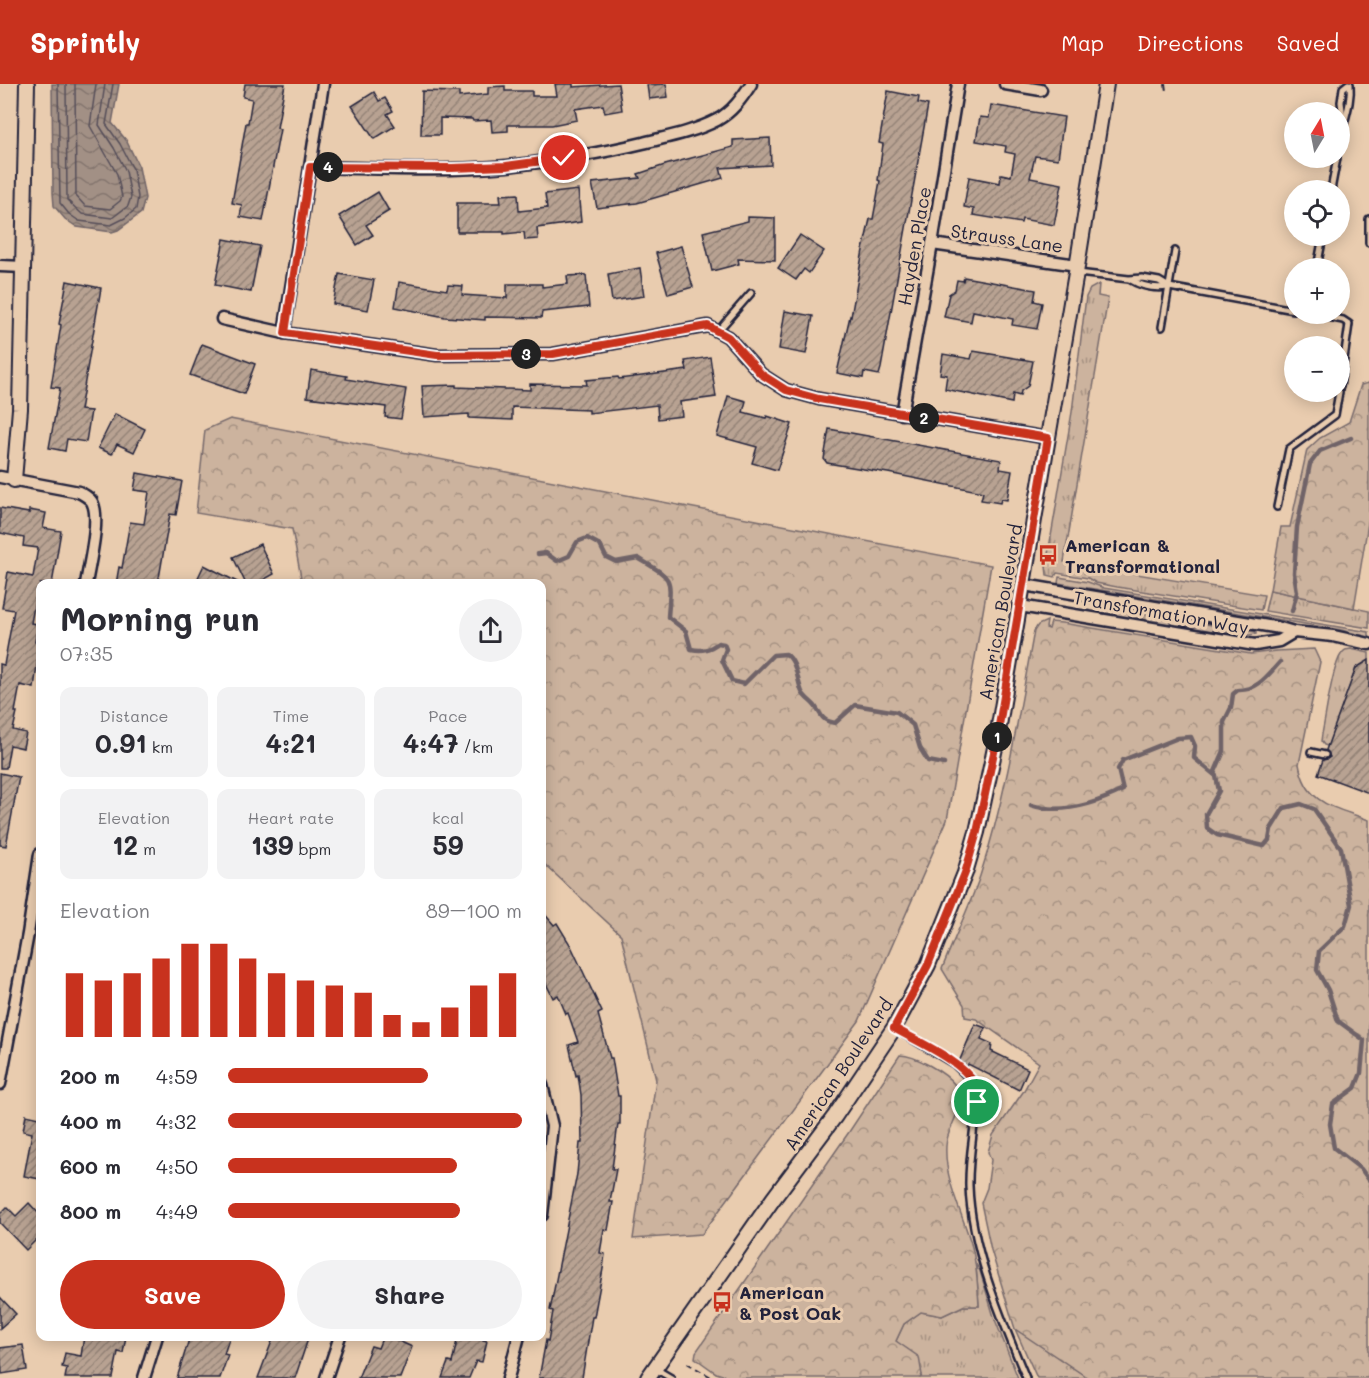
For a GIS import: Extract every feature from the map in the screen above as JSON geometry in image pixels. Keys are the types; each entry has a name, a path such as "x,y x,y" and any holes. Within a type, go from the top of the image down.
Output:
{"street":[{"path":"14,480 20,409 27,84"},
{"path":"285,333 323,84"},
{"path":"310,167 506,166 628,147 681,133 718,120 740,101 751,84"},
{"name":"Hayden Place","path":"902,414 958,84"},
{"path":"1005,84 1041,90"},
{"name":"American Boulevard","path":"651,1373 773,1198 835,1116 894,1028 928,965 965,873 996,743 1077,269 1106,84"},
{"name":"Strauss Lane","path":"932,244 1077,269"},
{"path":"0,267 24,267"},
{"path":"222,319 285,333 437,355 553,354 708,326 728,337 761,374 786,390 819,399 1048,438"},
{"path":"0,477 79,492 89,498 95,513 93,545 87,579"},
{"name":"Transformation Way","path":"1024,585 1294,632 1333,636 1369,644"},
{"name":"Transformation Way","path":"1020,606 1255,645 1279,641 1294,632"},
{"path":"0,1084 36,881"},
{"path":"546,1101 552,1126 546,1179"},
{"path":"144,1378 155,1341"},
{"path":"326,1378 338,1341"},
{"path":"508,1378 518,1341"}],"lane":[{"path":"1349,84 1350,102"},
{"path":"1369,219 1369,243"},
{"path":"1162,327 1175,251"},
{"path":"1077,269 1129,279 1138,284 1160,288 1169,286 1284,308"},
{"path":"718,331 751,292"},
{"path":"1277,507 1288,449 1335,415 1337,402"},
{"path":"1311,752 1324,755"},
{"path":"894,1028 954,1064 976,1085 977,1102 969,1183 971,1209 984,1264 1002,1323 1026,1378"},
{"path":"651,1373 671,1378"}],"path":[{"path":"1165,84 1166,91"},
{"path":"687,1363 713,1378"}],"green space":[{"path":"1099,284 1098,296 1108,298 1064,562 1264,595 1261,610 1117,587 1096,583 1088,578 1057,573 1055,577 1047,575 1046,566 1072,412 1086,297 1090,289"},
{"path":"1369,383 1369,517 1354,608 1270,590 1281,527 1290,527 1307,450 1320,438 1349,422 1361,385"},
{"path":"230,419 991,565 947,820 859,1021 702,1234 633,1239 656,1080 621,935 546,866 546,579 301,579 292,529 196,513 205,430"},
{"path":"1059,577 1088,582 1104,588 1369,632 1369,637 1341,630 1058,583"},
{"path":"1270,590 1369,611 1369,628 1265,611"},
{"path":"1099,607 1170,618 1171,622 1168,624 1103,614 1098,612"},
{"path":"1047,621 1046,628 1049,629 1051,622 1062,623 1251,654 1314,649 1320,662 1299,764 1303,778 1315,796 1324,802 1369,820 1369,1376 1367,1378 1088,1378 1015,1329 991,1250 981,1203 987,1188 991,1160 988,1152 993,1135 1023,1092 1039,1063 976,1019 965,1017 964,1005 942,969 976,888 989,846 1011,755 1034,631 1038,625"},
{"path":"1187,621 1256,632 1256,634 1243,636 1191,628 1186,626"},
{"path":"1351,649 1369,653 1369,664 1364,663 1356,668 1328,746 1324,745 1321,741 1322,734 1335,669 1342,653"},
{"path":"900,1055 922,1061 938,1070 951,1080 959,1093 959,1109 947,1138 946,1159 951,1184 974,1254 979,1306 963,1306 942,1316 921,1312 904,1324 896,1341 919,1357 922,1375 920,1378 732,1378 716,1373 695,1358 696,1352"},
{"path":"976,1264 1018,1378 920,1378 922,1375 896,1341 904,1324 921,1312 942,1316 963,1306 979,1306"},
{"path":"1015,1329 1024,1334 1088,1378 1037,1378"}],"water":[{"path":"52,84 119,84 112,123 126,140 139,167 145,198 141,213 118,230 112,232 77,227 65,219 54,206"}],"building":[{"path":"245,84 285,84 277,128 280,129 263,221 240,217 242,205 232,203 252,99 243,97"},
{"path":"555,84 573,84 573,87 618,84 622,110 605,113 603,105 575,109 577,120 552,125 508,125 508,131 492,132 491,120 440,118 440,135 421,135 422,91 459,92 459,97 488,94 488,87 505,86 505,91 532,91 532,96 557,96"},
{"path":"666,84 668,97 649,99 647,85"},
{"path":"888,91 919,97 918,103 928,105 881,368 879,375 864,372 863,378 837,373 880,181 878,180 883,144 879,143"},
{"path":"374,92 379,101 385,98 393,111 387,114 395,126 374,139 352,106"},
{"path":"991,105 1064,117 1058,159 1035,156 1030,178 1062,184 1054,225 1022,219 1021,223 973,215 974,209 964,207 969,177 1000,183 1001,174 1011,176 1015,154 1005,152 1006,146 976,141 980,117 989,118"},
{"path":"770,138 771,165 720,168 723,178 637,203 597,208 592,183 640,178 638,174 733,147 733,140"},
{"path":"578,190 581,222 537,228 538,239 525,240 524,232 504,234 504,232 457,232 457,203 501,203 500,195 518,194 519,211 547,208 545,194"},
{"path":"378,192 389,211 366,225 373,235 357,245 339,216"},
{"path":"748,217 775,218 775,260 738,259 739,264 712,271 703,232 748,221"},
{"path":"800,235 824,251 809,273 804,269 796,280 778,268"},
{"path":"224,239 260,246 251,292 215,285"},
{"path":"681,246 693,287 668,294 656,253"},
{"path":"640,268 644,296 612,301 608,274"},
{"path":"339,274 374,280 368,310 333,304"},
{"path":"586,275 589,307 542,312 541,318 485,317 485,320 445,317 395,307 399,282 447,290 448,285 463,286 462,295 507,298 507,284 542,284 542,287 568,284 567,276"},
{"path":"964,277 1036,290 1034,301 1042,303 1037,329 1012,325 1013,319 973,311 971,322 944,317 949,294 955,290 957,280 963,281"},
{"path":"67,281 101,288 80,410 91,411 86,442 67,439 65,451 49,448 60,388 51,387"},
{"path":"785,311 813,316 806,354 779,349"},
{"path":"202,344 255,364 244,394 190,375"},
{"path":"973,351 1033,361 1028,386 1021,391 1020,396 1013,394 1012,403 945,389 947,375 940,374 943,354 971,359"},
{"path":"710,357 716,397 680,402 682,416 658,419 657,405 589,413 589,410 512,407 512,420 469,418 469,414 424,417 422,386 456,385 456,387 530,390 530,384 587,385 586,380 618,377 619,379 687,370 685,361"},
{"path":"311,370 347,376 346,379 406,389 401,419 385,417 386,407 307,397"},
{"path":"728,396 746,401 743,412 766,418 767,416 792,424 777,470 752,463 757,447 717,436"},
{"path":"115,414 145,429 134,452 117,444 112,454 98,448"},
{"path":"829,429 1001,460 1000,469 1012,471 1007,500 1001,499 1000,503 981,500 983,492 827,463 824,459"},
{"path":"137,473 182,481 176,515 170,514 159,579 117,579 119,567 122,568 130,522 144,524 149,492 134,490"},
{"path":"0,508 29,513 29,510 46,513 43,528 61,531 53,579 36,579 36,595 31,623 36,624 34,688 20,685 13,730 26,733 23,748 10,745 6,768 0,768 0,664 4,665 14,610 2,608 8,572 33,577 38,548 23,546 24,538 0,533"},
{"path":"260,544 274,574 265,579 244,579 233,557"},
{"path":"204,565 231,579 197,579"},
{"path":"1369,660 1369,793 1318,774 1323,760 1330,757 1326,750 1356,668"},
{"path":"0,773 19,777 6,846 0,845"},
{"path":"546,916 554,925 557,923 571,946 602,1012 598,1014 610,1058 612,1058 618,1096 620,1096 620,1124 618,1124 612,1169 616,1169 610,1202 613,1202 608,1230 604,1229 600,1253 605,1254 603,1269 582,1378 539,1378 546,1340 548,1341 553,1311 550,1310 577,1174 580,1143 582,1143 581,1095 569,1045 578,1042 568,1013 566,1014 558,995 553,998 546,983"},
{"path":"975,1024 986,1028 981,1039 992,1044 991,1051 1028,1069 1019,1090 968,1064 967,1067 959,1062"},
{"path":"26,1115 36,1117 36,1178 24,1176 32,1133 23,1131"},
{"path":"29,1203 36,1211 36,1240 26,1250 0,1223 0,1214 7,1207 16,1216"},
{"path":"0,1297 16,1314 0,1328"},
{"path":"83,1341 125,1341 123,1353 118,1352 113,1378 65,1378 67,1368 62,1367 65,1353 81,1356"},
{"path":"188,1341 228,1341 224,1354 228,1355 220,1378 177,1378"},
{"path":"272,1341 307,1341 295,1378 258,1378"},
{"path":"381,1341 399,1341 412,1347 400,1378 358,1378 371,1346 378,1348"},
{"path":"457,1341 487,1341 482,1362 476,1361 469,1378 442,1378 448,1362 452,1363"},
{"path":"23,1345 27,1370 2,1374 0,1348"}],"waterway":[{"path":"1292,611 1297,592 1294,573 1297,527 1310,464 1320,451 1351,438"},
{"path":"538,554 546,553 557,561 569,556 577,542 587,538 600,545 606,557 616,562 638,558 668,580 670,593 668,617 686,631 691,649 699,650 718,643 724,644 726,649 722,660 732,681 744,684 773,655 786,654 795,666 803,694 825,719 835,723 855,705 897,712 913,725 920,748 928,761 944,764"},
{"path":"1214,774 1224,751 1224,722 1231,708 1233,694 1238,690 1245,690 1256,685 1280,662"},
{"path":"1031,805 1043,808 1066,808 1090,804 1112,795 1123,790 1118,769 1123,760 1178,738 1191,737 1195,746 1194,758 1216,776 1219,791 1206,814 1207,828 1217,835 1264,846 1284,808 1301,804 1314,809 1341,848 1351,905 1345,926 1319,951 1317,970 1328,990 1338,1021 1364,1040 1361,1073 1355,1088 1333,1104 1330,1124 1334,1148 1361,1169 1369,1180"}],"place":[{"name":"American & Transformational","path":"1048,555"},
{"name":"American & Post Oak","path":"722,1302"}],"route":[{"path":"564,158 506,166 452,168 310,167 285,333 437,355 553,354 708,326 728,337 761,374 786,390 819,399 1048,438 996,743 977,832 965,873 928,965 894,1028 933,1050 965,1072 976,1085 977,1102"}]}
